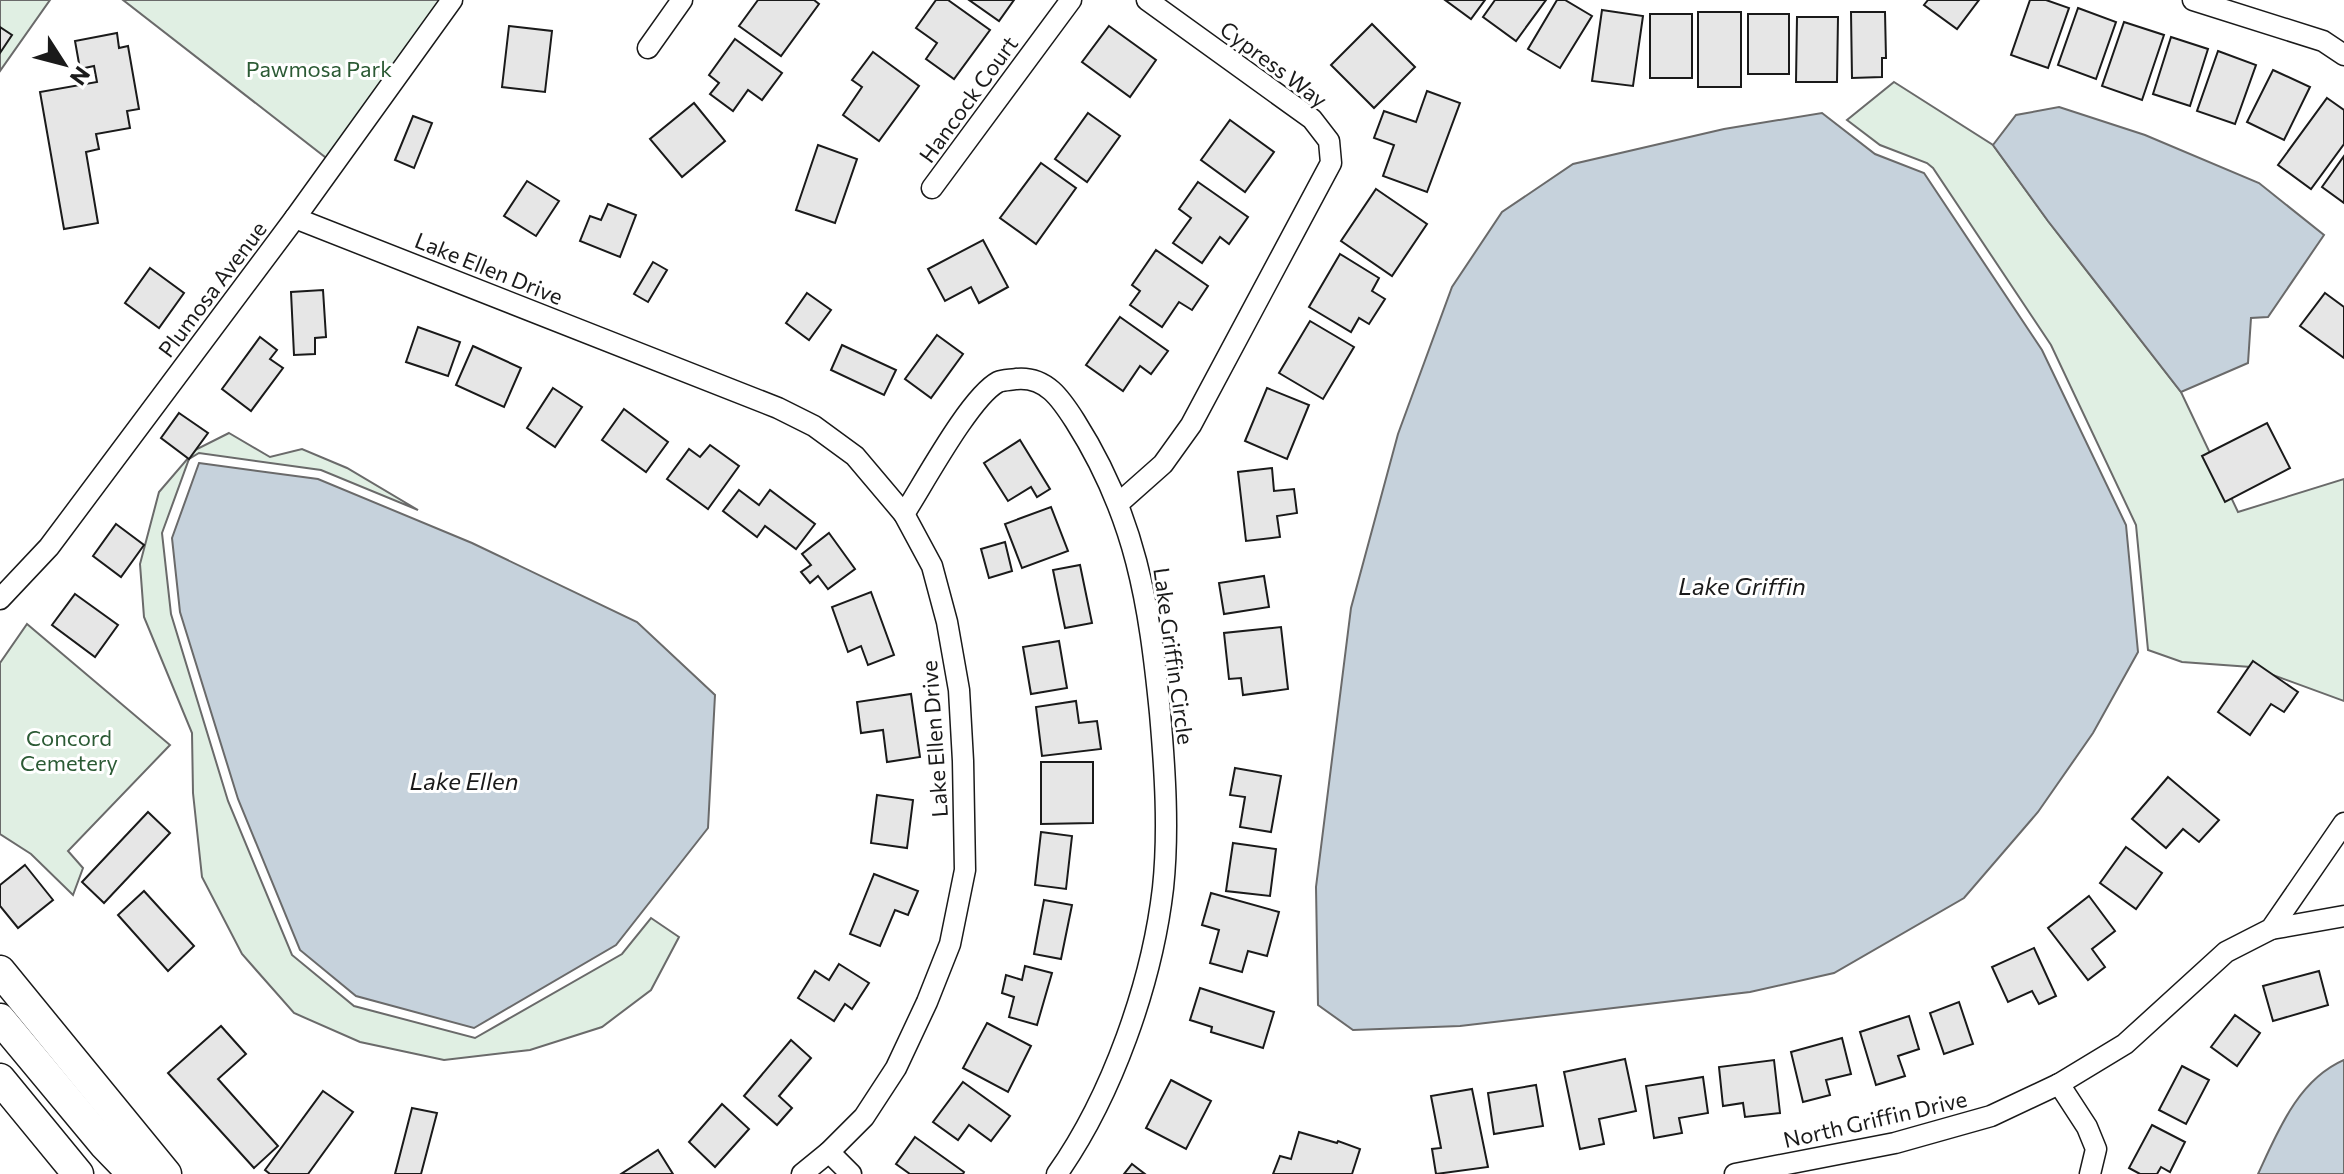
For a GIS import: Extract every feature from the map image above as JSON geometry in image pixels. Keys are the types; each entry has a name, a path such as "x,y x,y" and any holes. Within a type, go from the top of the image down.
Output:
{"main road":[{"path":"0,971 166,1174"},
{"path":"0,1019 104,1144 133,1174"},
{"path":"0,1079 78,1174"}],"street":[{"name":"Plumosa Avenue","path":"0,599 49,547 295,218 452,0"},
{"path":"648,48 682,0"},
{"name":"Hancock Court","path":"932,188 1071,0"},
{"name":"Cypress Way","path":"1119,503 1163,464 1191,425 1331,163 1329,141 1312,119 1147,0"},
{"path":"2193,0 2323,41 2344,55"},
{"name":"Lake Ellen Drive","path":"295,218 778,408 814,426 855,456 904,514 932,566 947,622 959,690 965,870 950,944 896,1068 864,1117 802,1174"},
{"name":"Lake Griffin Circle","path":"904,514 978,397 1000,381 1026,378 1043,384 1059,396 1088,441 1119,503 1143,580 1154,656 1163,763 1163,887 1151,958 1131,1025 1102,1091 1057,1174"},
{"name":"North Griffin Drive","path":"1735,1174 1895,1143 1991,1116 2059,1084 2125,1044 2226,952 2271,929 2344,823"},
{"path":"2271,929 2344,916"},
{"path":"2059,1084 2087,1127 2096,1149 2090,1174"},
{"path":"829,1152 851,1174"}],"green space":[{"path":"0,0 50,0 0,71"},
{"name":"Pawmosa Park","path":"123,0 452,0 334,164"},
{"path":"1894,82 1993,145 2181,392 2238,512 2344,479 2344,701 2251,667 2182,662 2148,650 2136,525 2051,345 1933,168 1880,145 1847,120"},
{"path":"229,433 270,457 302,449 347,468 418,510 321,470 199,453 189,459 162,533 171,614 228,801 292,955 354,1006 475,1038 622,954 651,918 679,937 651,990 602,1027 530,1050 444,1060 360,1042 294,1013 242,954 202,877 193,793 192,733 144,617 140,564 159,492 195,450"},
{"name":"Concord Cemetery","path":"27,624 170,745 68,851 83,868 73,895 31,854 0,834 0,663"}],"water":[{"path":"2059,107 2145,135 2259,183 2324,235 2268,317 2251,318 2248,363 2181,392 2048,221 1993,145 2016,115"},
{"name":"Lake Griffin","path":"1822,113 1875,154 1924,173 2042,350 2126,525 2138,652 2093,733 2038,812 1964,898 1834,973 1750,992 1460,1026 1353,1030 1318,1005 1316,887 1351,608 1398,434 1452,287 1502,212 1573,164 1724,129"},
{"name":"Lake Ellen","path":"199,463 318,479 472,543 637,622 715,695 708,828 616,945 474,1028 356,996 300,950 238,799 180,612 172,538"},
{"path":"2344,1060 2344,1174 2258,1174 2291,1108 2314,1080"}],"building":[{"path":"758,0 814,0 819,4 781,56 739,26"},
{"path":"936,0 948,0 990,30 954,79 926,59 937,43 916,28"},
{"path":"969,0 1014,0 999,21"},
{"path":"1445,0 1485,0 1471,19"},
{"path":"1495,0 1546,0 1516,41 1483,17"},
{"path":"1557,0 1565,0 1592,16 1560,68 1528,49"},
{"path":"1928,0 1979,0 1957,29 1924,5"},
{"path":"2030,0 2046,0 2069,8 2048,68 2011,55"},
{"path":"2078,8 2116,22 2096,79 2058,65"},
{"path":"1602,10 1643,16 1633,86 1592,81"},
{"path":"1698,12 1741,12 1741,87 1698,87"},
{"path":"1851,12 1885,12 1886,58 1882,58 1882,77 1852,78"},
{"path":"1650,14 1692,14 1692,78 1650,78"},
{"path":"1748,14 1789,14 1789,74 1748,74"},
{"path":"1797,17 1838,17 1837,82 1796,82"},
{"path":"2124,22 2164,35 2142,100 2102,86"},
{"path":"1372,24 1415,67 1374,108 1331,65"},
{"path":"509,26 552,31 545,92 502,87"},
{"path":"1109,26 1156,60 1130,97 1082,62"},
{"path":"0,27 12,35 0,53"},
{"path":"117,33 119,48 128,46 139,109 127,111 130,128 96,134 99,149 86,152 98,223 64,229 40,92 97,82 94,66 80,69 75,41"},
{"path":"2171,37 2208,49 2190,106 2153,94"},
{"path":"735,39 782,73 762,100 748,90 733,111 710,94 719,83 709,75"},
{"path":"2218,51 2256,65 2235,124 2197,111"},
{"path":"873,52 919,86 879,141 843,115 862,87 852,80"},
{"path":"2273,70 2310,87 2284,140 2247,122"},
{"path":"1427,91 1460,103 1427,192 1383,176 1394,145 1374,138 1384,111 1416,122"},
{"path":"2327,98 2344,110 2344,144 2311,189 2278,165"},
{"path":"694,103 725,141 682,177 650,139"},
{"path":"1088,113 1120,136 1087,182 1055,159"},
{"path":"413,116 432,123 414,168 395,160"},
{"path":"1230,120 1274,152 1245,192 1201,160"},
{"path":"818,145 857,159 835,223 796,210"},
{"path":"2344,156 2344,203 2322,187"},
{"path":"1041,163 1076,188 1036,244 1000,218"},
{"path":"527,181 559,201 536,236 504,216"},
{"path":"1198,182 1248,217 1229,244 1220,237 1202,263 1173,243 1191,218 1179,209"},
{"path":"1376,189 1427,224 1392,276 1341,241"},
{"path":"608,204 636,215 620,257 580,241 590,216 601,220"},
{"path":"983,240 1008,287 979,303 971,287 945,301 928,269"},
{"path":"1156,250 1208,286 1192,310 1179,302 1162,327 1130,305 1140,291 1132,285"},
{"path":"1340,254 1379,278 1372,291 1385,299 1369,324 1359,318 1351,332 1309,307"},
{"path":"653,262 667,270 648,302 634,294"},
{"path":"150,268 184,293 159,328 125,303"},
{"path":"323,290 326,337 315,338 315,354 294,355 291,292"},
{"path":"807,293 831,310 809,340 786,323"},
{"path":"2325,293 2344,307 2344,358 2300,326"},
{"path":"1120,317 1168,351 1151,374 1140,366 1123,391 1086,365"},
{"path":"1310,321 1354,347 1323,399 1279,373"},
{"path":"418,327 460,342 448,376 406,362"},
{"path":"937,335 963,354 931,398 905,379"},
{"path":"260,337 277,350 270,359 283,368 251,411 222,389"},
{"path":"842,345 896,370 884,395 831,370"},
{"path":"473,346 521,368 504,407 456,385"},
{"path":"553,388 582,407 555,447 527,428"},
{"path":"1267,388 1309,405 1287,459 1245,441"},
{"path":"624,409 668,442 646,472 602,440"},
{"path":"179,413 208,433 189,459 161,438"},
{"path":"2267,423 2290,468 2225,502 2202,456"},
{"path":"1020,440 1050,489 1037,497 1031,487 1008,501 984,463"},
{"path":"710,445 739,466 708,509 667,479 689,449 700,457"},
{"path":"1272,468 1274,491 1294,489 1297,513 1277,516 1280,537 1246,541 1238,472"},
{"path":"739,490 759,505 770,490 815,524 796,549 765,526 757,537 723,511"},
{"path":"1051,507 1068,551 1022,568 1005,524"},
{"path":"116,524 144,545 121,577 93,556"},
{"path":"829,533 855,569 828,589 818,576 810,583 801,572 811,565 802,554"},
{"path":"1005,542 1012,571 989,578 981,549"},
{"path":"1080,565 1092,623 1065,628 1053,570"},
{"path":"1264,576 1269,607 1224,614 1219,583"},
{"path":"871,592 894,655 868,665 861,646 848,652 832,607"},
{"path":"75,594 118,625 95,657 52,625"},
{"path":"1281,627 1288,689 1243,695 1241,678 1229,679 1224,633"},
{"path":"1059,641 1067,688 1031,694 1023,647"},
{"path":"2253,661 2298,692 2284,712 2271,704 2250,735 2218,712"},
{"path":"911,694 920,757 887,762 883,730 861,733 857,702"},
{"path":"1076,701 1079,723 1097,721 1101,749 1042,756 1036,707"},
{"path":"1041,762 1093,762 1093,823 1041,824"},
{"path":"1235,768 1281,776 1271,832 1240,827 1245,797 1230,795"},
{"path":"2168,777 2219,820 2199,842 2183,829 2166,848 2132,819"},
{"path":"877,795 913,800 907,848 871,843"},
{"path":"148,812 170,833 104,903 82,882"},
{"path":"1041,832 1072,836 1066,889 1035,885"},
{"path":"1233,843 1276,849 1270,896 1226,891"},
{"path":"2126,847 2162,873 2136,909 2100,883"},
{"path":"25,865 53,900 18,928 0,906 0,885"},
{"path":"874,874 918,891 908,915 895,910 880,946 850,934"},
{"path":"144,891 194,946 168,971 118,915"},
{"path":"1211,893 1279,912 1267,956 1248,951 1242,972 1210,963 1219,930 1202,925"},
{"path":"2089,896 2115,931 2092,949 2105,967 2088,980 2048,928"},
{"path":"1044,900 1072,905 1061,959 1034,954"},
{"path":"2034,948 2056,996 2039,1004 2032,991 2008,1002 1992,967"},
{"path":"839,964 869,983 852,1009 845,1004 834,1021 798,998 815,971 829,980"},
{"path":"1025,966 1052,973 1037,1025 1009,1017 1014,997 1002,993 1006,975 1022,980"},
{"path":"2319,971 2328,1005 2273,1021 2263,986"},
{"path":"1200,988 1274,1012 1263,1048 1211,1032 1212,1027 1190,1020"},
{"path":"1959,1002 1973,1044 1944,1054 1930,1013"},
{"path":"2235,1015 2260,1033 2237,1066 2211,1047"},
{"path":"1909,1016 1919,1049 1898,1056 1905,1076 1876,1085 1860,1032"},
{"path":"987,1023 1031,1046 1008,1092 963,1068"},
{"path":"221,1026 246,1054 218,1079 278,1146 254,1168 168,1073"},
{"path":"1842,1038 1851,1074 1826,1080 1830,1095 1803,1102 1791,1052"},
{"path":"791,1040 811,1058 779,1096 792,1108 777,1125 744,1096"},
{"path":"1625,1059 1636,1111 1599,1119 1604,1144 1580,1149 1564,1072"},
{"path":"1774,1060 1780,1113 1745,1117 1743,1103 1723,1106 1719,1067"},
{"path":"2182,1066 2209,1080 2186,1124 2159,1110"},
{"path":"1703,1077 1708,1113 1679,1118 1682,1133 1654,1138 1646,1086"},
{"path":"1171,1080 1211,1101 1186,1149 1146,1128"},
{"path":"963,1082 1010,1116 991,1141 969,1125 958,1140 933,1122"},
{"path":"1536,1085 1543,1126 1494,1134 1488,1093"},
{"path":"1472,1089 1488,1167 1436,1174 1432,1149 1441,1148 1431,1096"},
{"path":"323,1091 353,1112 308,1174 270,1174 265,1170"},
{"path":"722,1104 749,1129 715,1167 689,1142"},
{"path":"412,1108 437,1113 421,1174 395,1174"},
{"path":"2152,1125 2185,1142 2170,1172 2161,1167 2157,1174 2140,1174 2129,1168"},
{"path":"1299,1132 1360,1149 1352,1174 1273,1174 1280,1156 1291,1159"},
{"path":"915,1137 963,1174 910,1174 896,1164"},
{"path":"658,1150 673,1174 621,1174"},
{"path":"1132,1164 1145,1174 1124,1174"}]}
